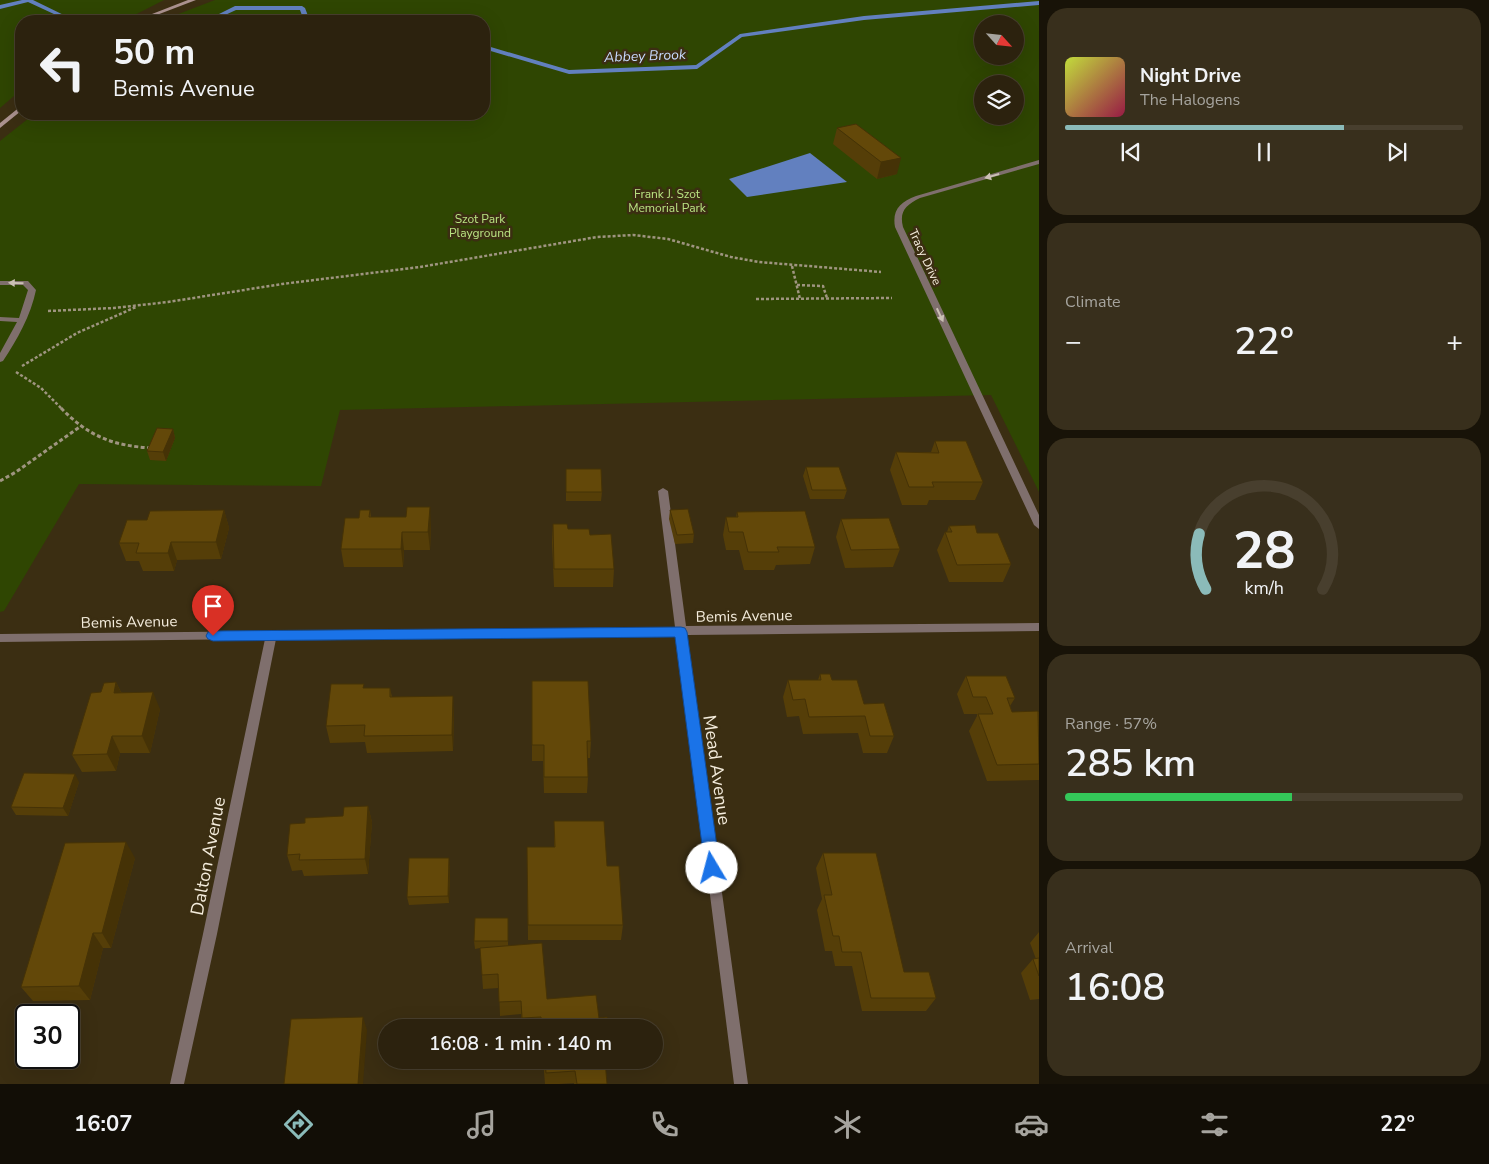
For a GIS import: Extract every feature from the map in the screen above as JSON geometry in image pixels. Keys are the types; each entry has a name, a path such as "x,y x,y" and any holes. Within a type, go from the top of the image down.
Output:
{"main road":[{"path":"153,15 193,0"},
{"path":"0,126 15,113"}],"street":[{"name":"Tracy Drive","path":"1039,162 918,197 906,202 898,213 899,227 1039,525"},
{"path":"0,283 25,283 30,286 32,296 6,351 0,359"},
{"path":"0,319 22,316"},
{"name":"Mead Avenue","path":"663,491 741,1084"},
{"name":"Bemis Avenue","path":"0,638 1039,627"},
{"name":"Dalton Avenue","path":"177,1084 210,934 271,635"}],"path":[{"path":"22,316 141,305 282,284 368,275 597,237 633,234 668,239 740,259 792,266 881,272"},
{"path":"792,266 800,299"},
{"path":"797,285 823,286 827,298"},
{"path":"756,299 892,298"},
{"path":"141,305 77,333 15,371 30,378 47,391 75,422 81,426 111,442 135,448 155,448"},
{"path":"0,481 81,426"}],"green space":[{"path":"0,0 164,0 135,15 15,15 15,95 0,108"},
{"name":"Frank J. Szot Memorial Park","path":"215,0 1039,0 1039,492 991,395 340,410 321,486 79,484 4,611 0,612 0,141 26,120 490,120 490,15 176,15"}],"water":[{"path":"810,153 847,182 747,197 729,179"}],"building":[{"path":"856,124 901,158 881,162 837,128"},
{"path":"157,428 173,429 163,452 147,451"},
{"path":"935,441 966,441 983,482 932,482 934,487 909,487 896,452 939,453"},
{"path":"806,467 839,467 847,490 812,490"},
{"path":"566,469 601,469 602,492 566,492"},
{"path":"407,507 430,507 428,532 402,532 401,549 341,549 345,518 359,518 360,510 370,510 369,517 406,517"},
{"path":"688,509 694,534 677,535 670,510"},
{"path":"224,510 216,542 171,542 168,553 136,553 139,543 119,543 127,520 147,520 150,511"},
{"path":"805,511 815,547 777,547 779,552 748,552 743,532 729,532 726,517 738,517 737,512"},
{"path":"889,518 900,549 851,550 841,519"},
{"path":"553,524 567,524 568,529 589,529 590,535 611,534 614,569 554,569"},
{"path":"975,525 977,533 998,533 1011,564 957,565 945,532 952,532 949,526"},
{"path":"820,674 830,674 832,680 857,680 864,704 884,703 894,736 870,736 865,716 809,717 805,699 793,700 788,680 821,680"},
{"path":"966,676 1006,676 1015,698 1007,698 1012,712 1038,711 1039,764 997,765 978,714 993,714 986,697 973,697"},
{"path":"532,681 588,681 591,741 587,741 588,777 544,777 544,745 532,745"},
{"path":"116,682 114,693 153,692 142,736 112,736 107,754 72,755 91,693 101,692 104,683"},
{"path":"331,684 364,684 363,688 390,688 390,697 453,696 452,735 364,736 365,725 326,726"},
{"path":"24,773 75,774 63,808 11,807"},
{"path":"368,806 365,859 299,860 300,854 287,855 290,824 305,823 305,818 343,816 344,807"},
{"path":"554,821 604,821 607,866 619,866 623,925 528,925 527,847 555,847"},
{"path":"126,842 102,933 93,933 79,986 21,987 65,843"},
{"path":"823,853 876,853 904,972 929,972 936,998 871,998 861,952 842,952 839,936 833,936 824,895 832,895"},
{"path":"409,858 449,858 448,896 407,897"},
{"path":"475,918 508,918 508,941 474,941"},
{"path":"542,943 547,999 596,995 599,1018 607,1017 607,1019 522,1018 521,1001 499,1002 498,974 482,975 480,948"},
{"path":"1039,958 1039,976 1033,959"},
{"path":"363,1017 358,1084 284,1084 291,1019"},
{"path":"546,1069 606,1069 607,1084 577,1084 575,1071 546,1073"}],"waterway":[{"name":"Abbey Brook","path":"0,7 29,0 60,15"},
{"name":"Abbey Brook","path":"490,49 569,72 697,67 740,36 864,18 1039,3"},
{"name":"Abbey Brook","path":"220,15 235,8 302,8 305,15"}],"route":[{"path":"213,636 681,632 712,868"}],"park label":[{"name":"Szot Park Playground","path":"480,226"}]}
